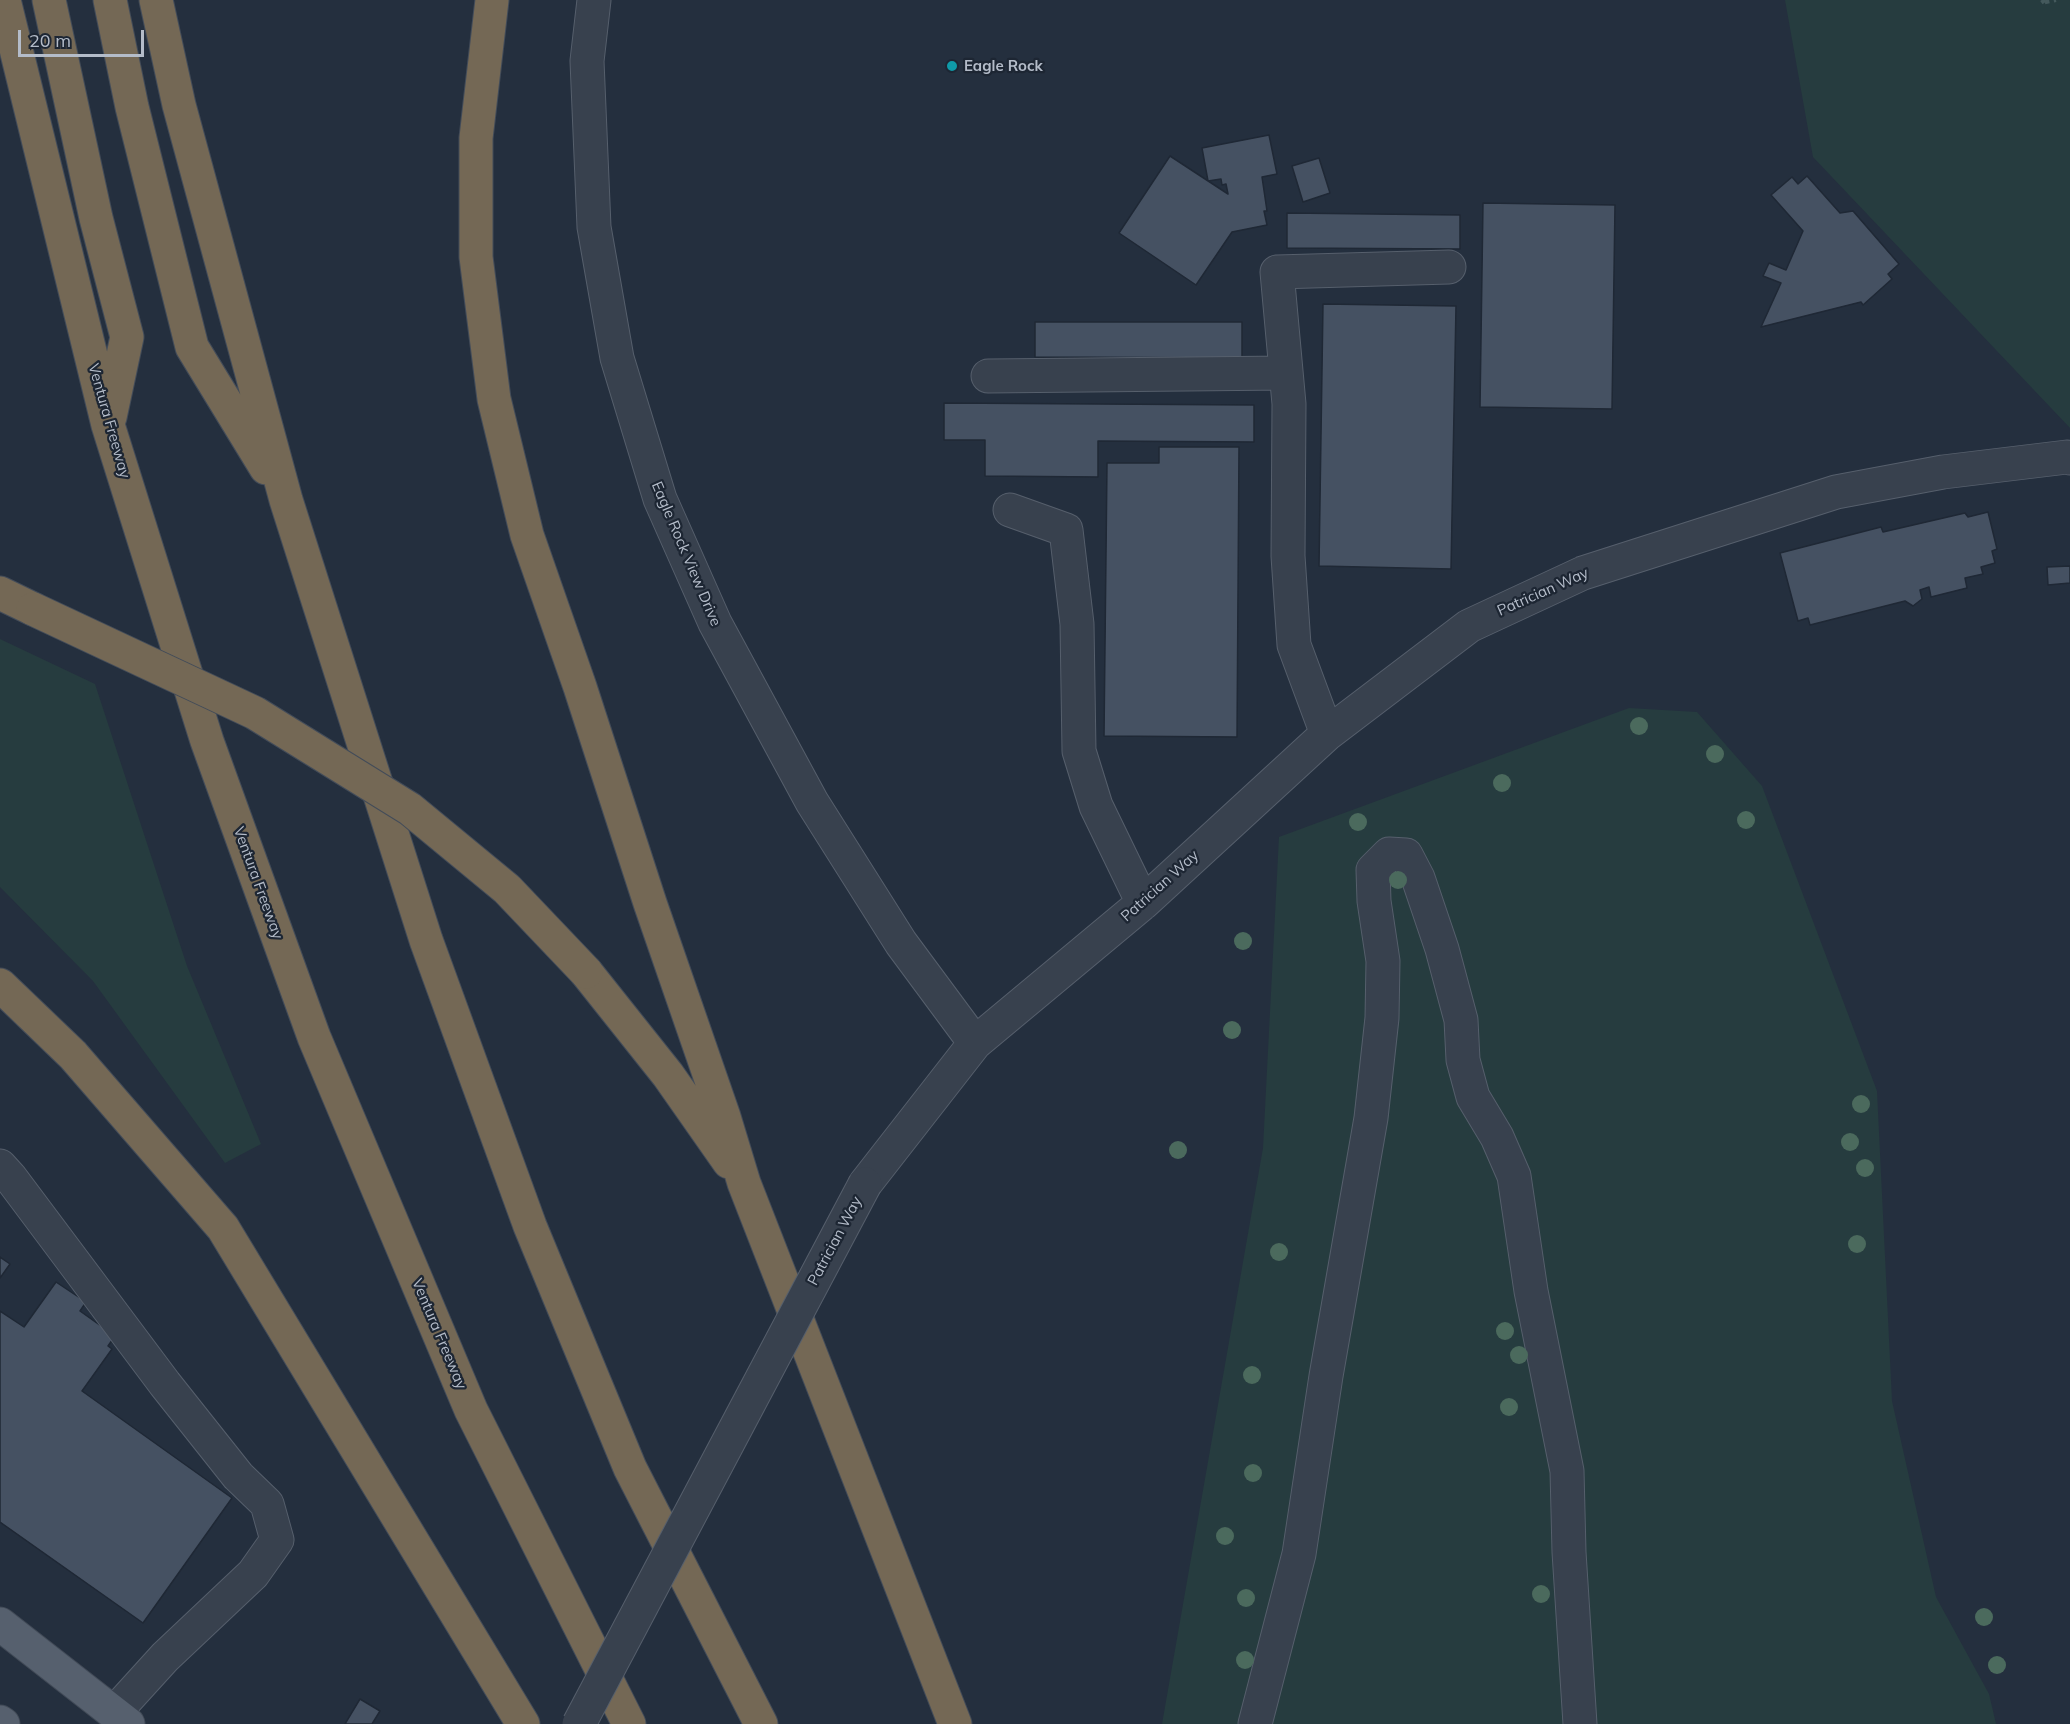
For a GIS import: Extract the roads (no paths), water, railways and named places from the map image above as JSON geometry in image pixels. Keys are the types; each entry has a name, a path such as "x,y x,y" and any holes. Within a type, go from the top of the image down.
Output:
{"highway":[{"name":"Ventura Freeway","path":"4,0 108,425 207,741 314,1037 471,1410 629,1724"},
{"path":"49,0 96,218 127,337 108,425"},
{"path":"110,0 132,107 192,347 286,500"},
{"path":"156,0 180,105 286,500 426,940 530,1226 630,1468 761,1724"},
{"path":"492,0 477,138 476,257 494,399 527,535 724,1117 744,1183 955,1724"},
{"path":"0,593 255,713 410,808 507,889 586,972 668,1076 744,1183"},
{"path":"0,975 223,1228 523,1724"},
{"path":"0,985 73,1056"}],"main road":[{"path":"0,1624 122,1718"}],"street":[{"name":"Eagle Rock View Drive","path":"594,0 587,61 594,227 617,358 660,499 715,622 812,802 901,943 975,1043"},
{"path":"1327,734 1294,645 1288,556 1289,404 1277,272 1449,267"},
{"path":"988,376 1286,373"},
{"name":"Patrician Way","path":"579,1724 865,1184 975,1043 1143,903 1327,734 1469,626 1583,573 1836,492 1943,472 2070,458"},
{"path":"1010,510 1066,530 1077,624 1079,752 1096,806 1143,903"},
{"path":"1255,1724 1299,1554 1326,1376 1371,1118 1382,1018 1383,961 1374,901 1373,870 1389,854 1406,855 1418,878 1442,949 1461,1020 1463,1060 1473,1097 1497,1137 1514,1176 1532,1291 1567,1470 1569,1552 1580,1724"},
{"path":"0,1166 165,1384 238,1476 267,1504 277,1540 253,1574 165,1657 122,1718"}],"place":[{"name":"Eagle Rock","path":"952,66"}]}
